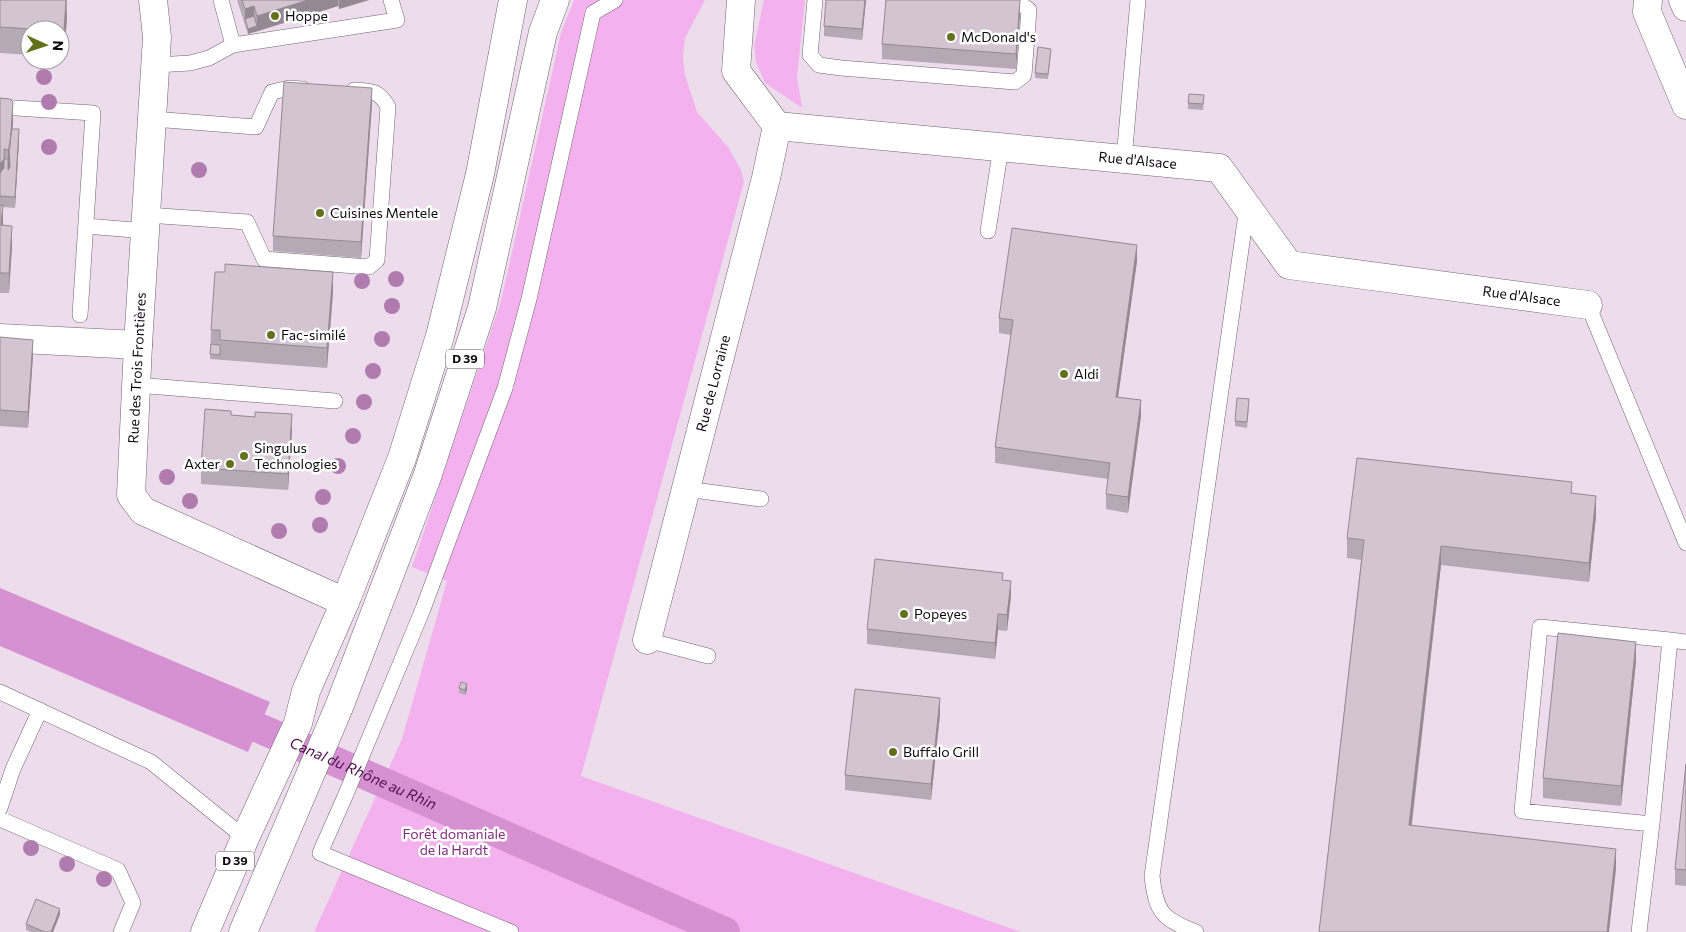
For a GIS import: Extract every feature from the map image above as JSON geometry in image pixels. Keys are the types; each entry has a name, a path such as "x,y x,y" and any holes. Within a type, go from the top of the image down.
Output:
{"main road":[{"name":"Rue des Trois Frontières","path":"154,0 158,37 138,345 131,495 142,511 345,602"},
{"name":"D 39","path":"205,932 245,838 298,723 306,691 345,602 402,458 440,336 480,174 513,0"},
{"name":"D 39","path":"243,932 339,707 427,477 482,308 543,32 555,0"},
{"path":"740,0 736,71 777,126"},
{"path":"1648,0 1647,12 1686,105"},
{"path":"1683,0 1686,7"},
{"name":"Rue d'Alsace","path":"777,126 1219,168 1289,265 1588,305"},
{"name":"Rue de Lorraine","path":"647,640 766,178 777,126"},
{"path":"0,338 138,345"}],"lane":[{"path":"221,0 233,45"},
{"path":"156,65 190,64 209,58 233,45 397,20 391,0"},
{"path":"511,932 320,853 423,609 505,388 529,299 593,12 615,0"},
{"path":"815,0 810,54 819,65 1015,82 1024,75 1029,10 1021,4 973,0"},
{"path":"1124,159 1138,0"},
{"path":"153,119 256,127 272,92 289,88 316,89"},
{"path":"86,226 146,223 247,222 264,259 369,266 377,260 388,107 383,97 372,91 335,90"},
{"path":"0,107 93,113 80,314"},
{"path":"988,231 1001,147"},
{"path":"1196,932 1176,924 1160,910 1154,898 1152,876 1247,207"},
{"path":"1588,305 1686,543"},
{"path":"136,385 335,401"},
{"path":"686,489 761,499"},
{"path":"1652,824 1522,811 1540,627 1686,642"},
{"path":"647,640 708,656"},
{"path":"1639,932 1652,824 1670,640"},
{"path":"0,692 151,762 245,838"},
{"path":"0,808 13,769 40,710"},
{"path":"0,819 118,870 133,903 121,932"}],"green space":[{"name":"Forêt domaniale de la Hardt","path":"574,0 705,0 685,38 683,57 685,75 697,112 728,147 741,170 744,182 581,776 1021,932 314,932 402,739 447,581 412,567 501,301 561,33"},
{"path":"764,0 805,0 797,77 802,108 765,83 756,62 754,46"}],"shaded area":[{"path":"0,588 270,702 248,752 0,646"}],"building":[{"path":"0,0 66,0 65,20 20,20 20,28 0,27"},
{"path":"242,0 308,0 257,16 254,6 245,9"},
{"path":"826,0 865,0 862,29 824,26"},
{"name":"McDonald's","path":"886,0 1020,0 1016,54 882,44"},
{"path":"254,16 257,26 248,29 245,19"},
{"path":"1038,47 1051,49 1048,74 1035,73"},
{"name":"Cuisines Mentele","path":"284,82 372,88 361,242 273,236"},
{"path":"1189,94 1204,95 1203,104 1188,103"},
{"path":"0,98 10,99 13,102 10,147 8,150 4,149 4,159 0,164"},
{"path":"12,129 19,129 15,197 0,196 0,173 4,168 4,159 8,159 8,170 10,167 9,147"},
{"path":"0,205 3,205 1,225 12,226 9,273 0,273"},
{"name":"Aldi","path":"1012,228 1137,245 1116,397 1141,400 1128,497 1106,494 1110,463 995,447 1013,320 999,318"},
{"name":"Fac-similé","path":"225,264 333,272 327,348 220,340 220,330 211,330 215,272 225,272"},
{"path":"0,337 33,340 28,412 0,410"},
{"path":"211,344 220,345 220,355 210,354"},
{"path":"1237,398 1249,399 1247,422 1235,421"},
{"path":"205,409 231,411 231,415 255,417 255,412 292,414 288,474 201,468"},
{"path":"1357,458 1572,482 1571,493 1596,496 1589,563 1441,546 1409,825 1616,849 1607,932 1319,932 1364,540 1347,538"},
{"path":"875,559 1003,573 1002,580 1011,581 1007,615 998,614 995,643 867,629"},
{"path":"1558,633 1636,642 1621,786 1543,778"},
{"path":"461,682 467,684 465,690 459,688"},
{"name":"Buffalo Grill","path":"855,689 940,698 931,784 845,775"},
{"path":"1686,764 1686,870 1675,869"},
{"path":"36,899 60,909 51,932 45,932 26,924"}],"waterway":[{"name":"Canal du Rhône au Rhin","path":"222,712 725,932"}],"place":[{"name":"Hoppe","path":"275,16"},
{"name":"McDonald's","path":"951,37"},
{"name":"Cuisines Mentele","path":"320,213"},
{"name":"Fac-similé","path":"271,335"},
{"name":"Aldi","path":"1064,374"},
{"name":"Singulus Technologies","path":"244,456"},
{"name":"Axter","path":"230,464"},
{"name":"Popeyes","path":"904,614"},
{"name":"Buffalo Grill","path":"893,752"}]}
